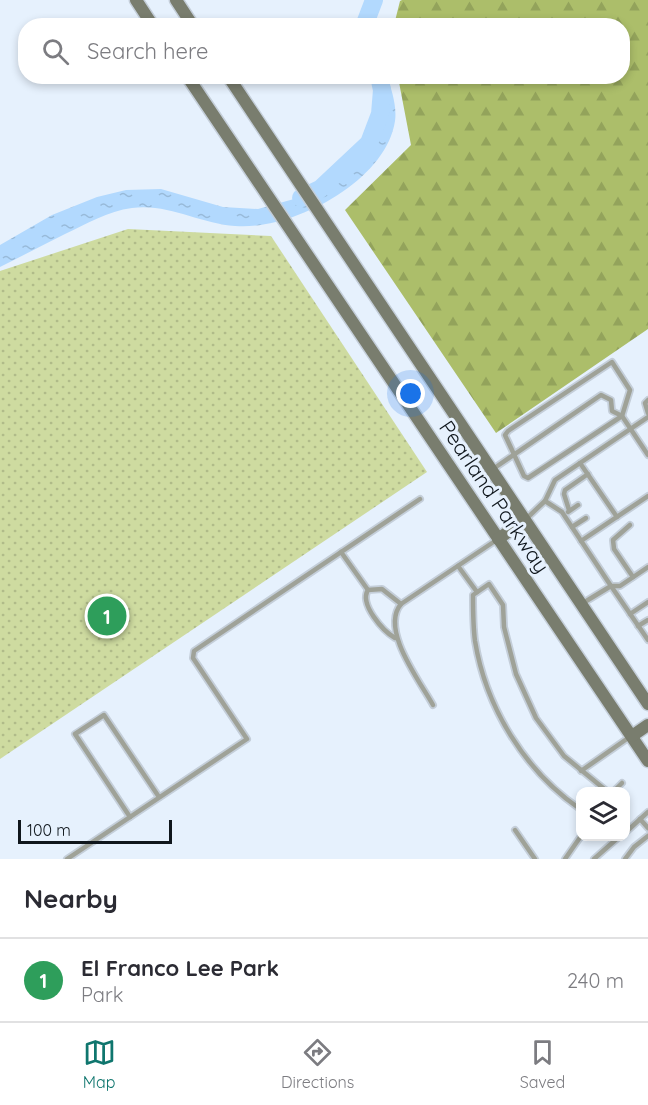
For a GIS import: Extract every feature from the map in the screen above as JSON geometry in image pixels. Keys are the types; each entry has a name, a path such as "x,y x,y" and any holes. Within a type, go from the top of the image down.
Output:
{"main road":[{"path":"136,0 148,18"},
{"path":"176,0 188,18"},
{"name":"Pearland Parkway","path":"192,84 648,761"},
{"name":"Pearland Parkway","path":"233,84 648,704"},
{"path":"498,539 524,521"},
{"path":"632,736 648,725"}],"lane":[{"path":"612,362 630,390 622,416 528,478 524,476 505,435 508,430 612,362"},
{"path":"490,470 601,395 610,400 612,411 622,416 648,455"},
{"path":"524,521 545,501 555,480 648,415 645,403 648,400"},
{"path":"580,463 617,517"},
{"path":"569,510 565,490 588,474"},
{"path":"592,495 599,491"},
{"path":"581,541 648,496"},
{"path":"67,859 247,739 193,658 194,651 420,499"},
{"path":"545,501 564,514 648,640"},
{"path":"600,508 608,504"},
{"path":"564,514 578,505"},
{"path":"572,527 586,518"},
{"path":"630,525 613,540 614,549 633,577"},
{"path":"433,705 395,638 396,611 401,604 498,539"},
{"path":"341,552 368,590"},
{"path":"458,566 477,592"},
{"path":"581,605 611,586 620,586 648,567"},
{"path":"576,806 532,765 502,721 486,682 475,641 473,595 489,584 502,605 510,654 526,700 550,739 564,756 602,787"},
{"path":"368,590 382,589 401,604"},
{"path":"368,590 365,601 384,632 395,638"},
{"path":"630,614 648,602"},
{"path":"638,626 648,620"},
{"path":"130,817 75,734 105,715 159,797"},
{"path":"581,771 632,736"},
{"path":"618,787 622,783"},
{"path":"630,828 648,812"},
{"path":"640,819 648,828"},
{"path":"515,830 535,859"},
{"path":"625,859 634,847 648,836"},
{"path":"565,859 578,841"},
{"path":"594,859 614,841"}],"green space":[{"path":"648,0 648,329 496,433 345,210 411,145 399,84 630,84 630,18 396,18 400,1"},
{"path":"128,229 271,236 427,472 0,759 0,271"}],"water":[{"path":"375,84 389,84 394,99 395,121 388,143 374,164 355,182 333,198 308,211 258,225 235,226 158,208 132,208 89,222 0,267 0,245 52,215 97,197 126,190 161,189 223,207 258,209 294,199 328,185 346,174 374,143 381,124"}],"waterway":[{"path":"367,18 374,0"},
{"path":"301,198 320,189 369,143 380,114 381,84"}],"place":[{"name":"El Franco Lee Park","path":"107,616"}]}
